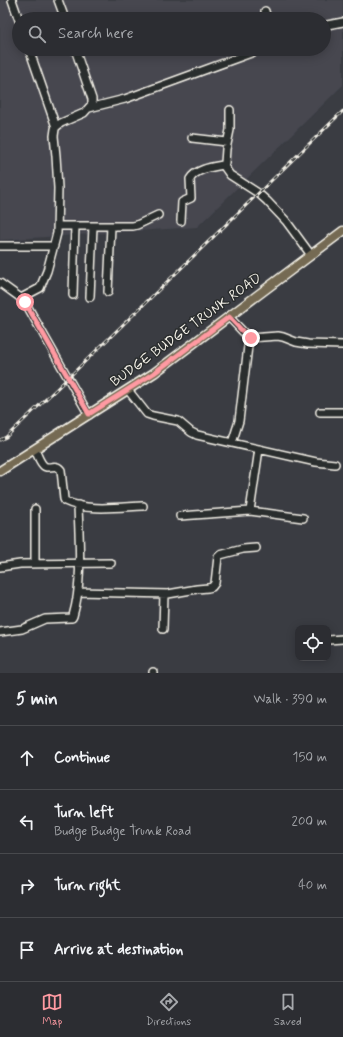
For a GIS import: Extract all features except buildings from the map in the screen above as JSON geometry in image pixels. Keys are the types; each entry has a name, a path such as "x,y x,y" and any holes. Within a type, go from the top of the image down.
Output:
{"main road":[{"name":"BUDGE BUDGE TRUNK ROAD","path":"0,471 154,373 343,231"}],"street":[{"path":"12,0 16,12"},
{"path":"58,0 62,12"},
{"path":"331,24 343,22"},
{"path":"21,298 40,288 47,271 57,233 58,188 54,136 56,127 31,56"},
{"path":"56,127 61,123 84,113 92,104 92,99 77,56"},
{"path":"89,108 124,99 243,56"},
{"path":"181,221 182,202 191,198 191,177 200,171 225,163 230,130 230,110"},
{"path":"192,138 227,142"},
{"path":"222,165 230,175 258,193 267,201 286,221 311,255"},
{"path":"57,226 129,226 137,225 158,215"},
{"path":"73,295 75,226"},
{"path":"90,297 93,226"},
{"path":"108,292 111,226"},
{"path":"0,246 54,246"},
{"path":"0,283 21,298 31,310 40,330 89,414"},
{"path":"229,317 249,338"},
{"path":"249,338 278,336 308,344 343,345"},
{"path":"232,443 239,421 249,338"},
{"path":"128,390 147,414 178,421 197,435 316,462 335,464"},
{"path":"320,412 343,412"},
{"path":"35,449 45,467 48,468 57,466 61,470 64,499 68,503 99,508 143,506"},
{"path":"250,511 259,449"},
{"path":"0,632 22,629 45,619 72,618 78,592 78,505"},
{"path":"35,509 35,564"},
{"path":"180,516 250,511 303,518"},
{"path":"78,592 164,594 208,588 212,587 215,583 218,557 220,555 243,549 256,548"},
{"path":"0,567 20,564 111,563"},
{"path":"163,629 164,594"},
{"path":"331,640 343,640"}],"shaded area":[{"path":"0,0 343,0 343,85 197,227 0,240"}],"railway":[{"path":"0,440 6,437 68,378 343,111"}],"route":[{"path":"25,302 31,310 40,330 89,414 154,373 229,317 249,338 251,338"}]}
